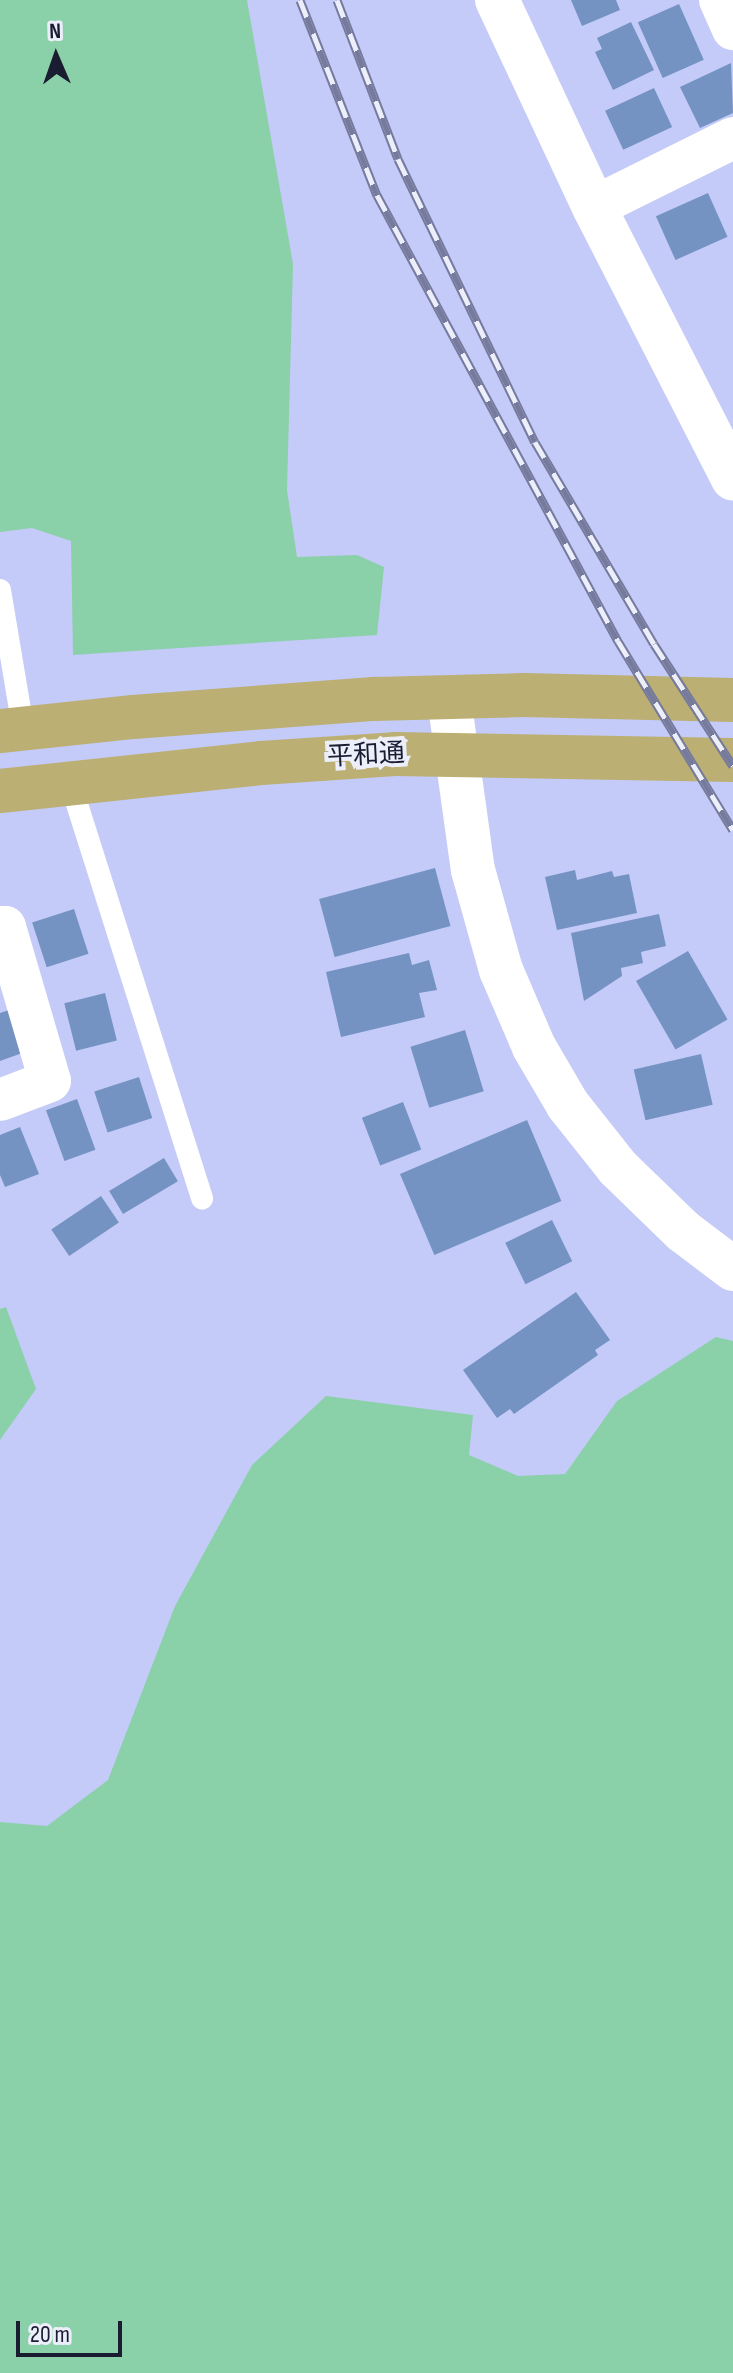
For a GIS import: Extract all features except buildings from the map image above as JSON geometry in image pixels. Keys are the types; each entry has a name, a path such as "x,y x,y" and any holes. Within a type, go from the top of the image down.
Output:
{"highway":[{"path":"11,730 359,700 570,695 733,700"},
{"name":"平和通","path":"0,791 276,762 458,753 733,760"}],"street":[{"path":"497,0 594,207 733,479"},
{"path":"720,0 733,29"},
{"path":"594,207 733,138"},
{"path":"449,698 473,870 501,970 534,1047 568,1105 618,1168 683,1231 733,1269"},
{"path":"0,927 5,927 50,1081 0,1100"}],"lane":[{"path":"0,590 11,730"},
{"path":"70,782 202,1199"}],"green space":[{"path":"0,0 247,0 293,264 287,490 297,557 357,555 384,567 377,635 73,655 71,541 32,528 0,532"},
{"path":"6,1307 36,1389 0,1440 0,1309"},
{"path":"716,1337 733,1341 733,2373 0,2373 0,1822 47,1826 108,1780 175,1606 252,1465 326,1396 473,1415 469,1455 518,1476 565,1474 617,1401"}],"railway":[{"path":"300,0 377,195 618,641 733,830"},
{"path":"337,0 398,159 535,442 654,644 733,766"}]}
